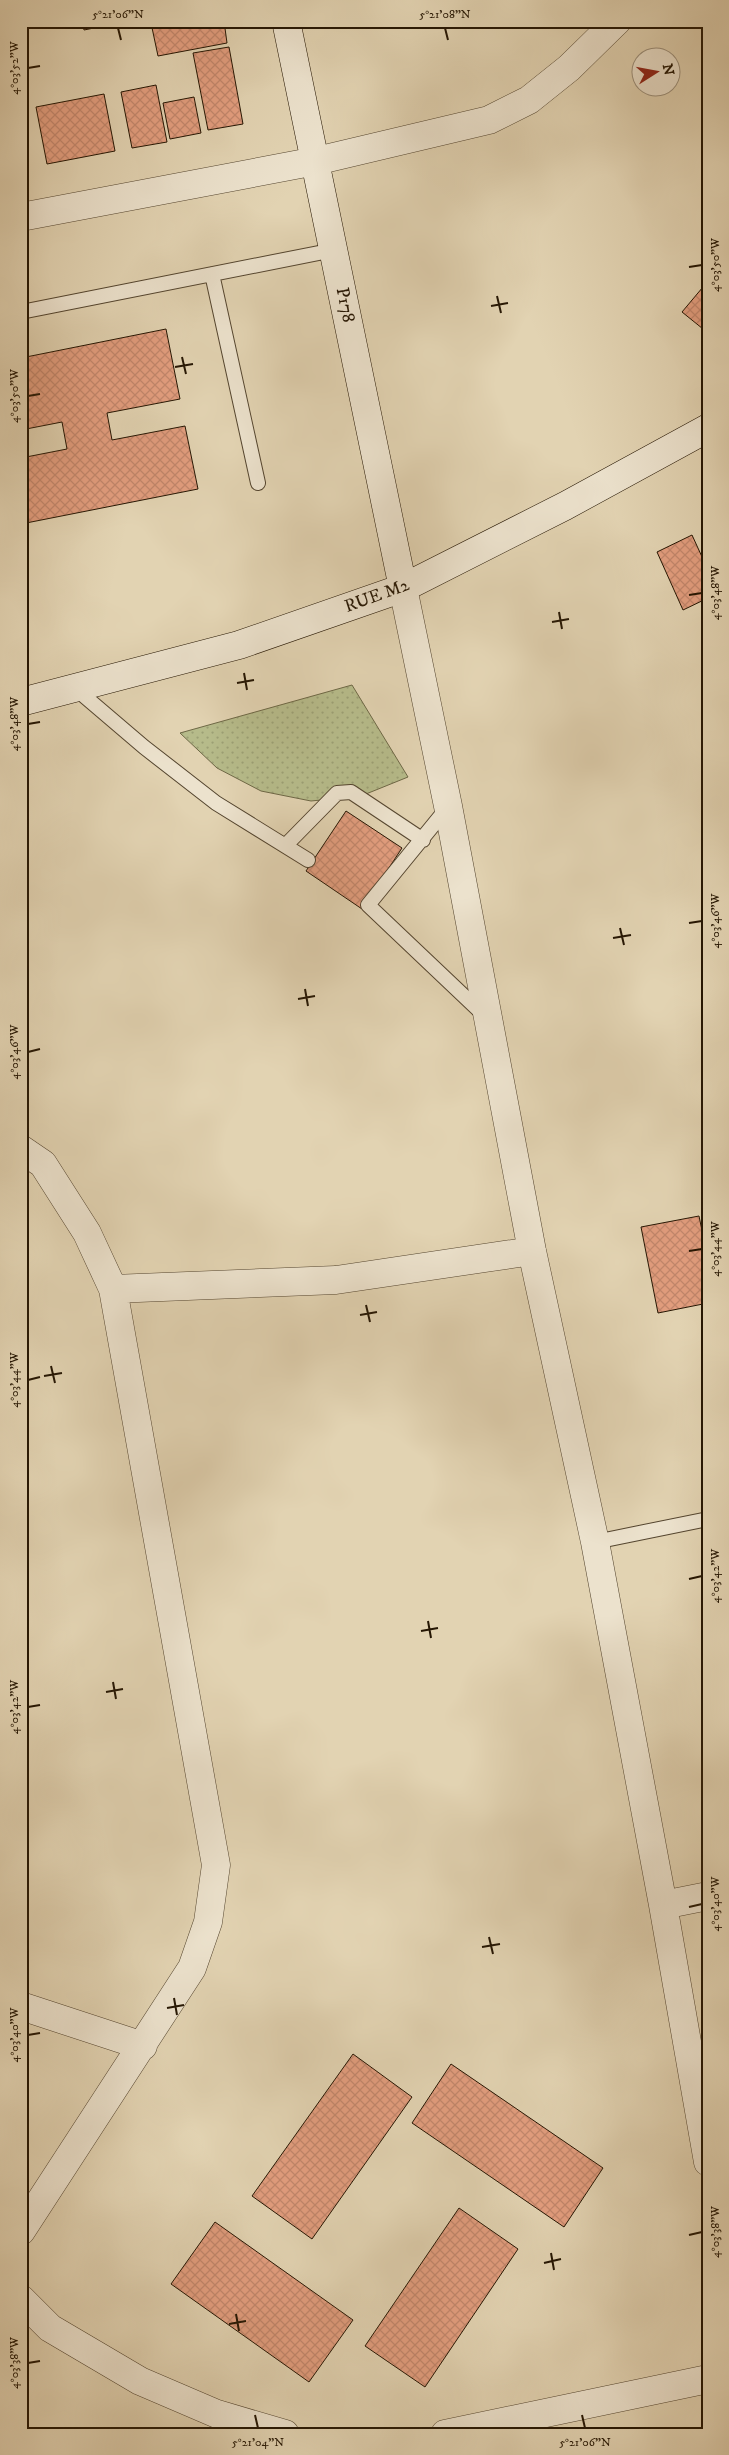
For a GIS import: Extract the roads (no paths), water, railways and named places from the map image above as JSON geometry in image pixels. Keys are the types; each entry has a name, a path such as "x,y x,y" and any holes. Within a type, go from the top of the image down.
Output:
{"street":[{"name":"P178","path":"286,21 448,806 532,1252 595,1542 663,1905 708,2162"},
{"path":"21,217 316,161 488,120 529,100 568,68 617,21"},
{"name":"RUE M2","path":"21,702 239,645 404,588 565,506 708,428"},
{"path":"21,1149 43,1164 87,1233 113,1289 216,1865 208,1922 192,1968 21,2231"},
{"path":"113,1289 336,1280 532,1252"},
{"path":"663,1905 708,1896"},
{"path":"21,2006 143,2046"},
{"path":"21,2299 50,2328 140,2381 217,2414 285,2434"},
{"path":"445,2434 708,2379"}],"lane":[{"path":"21,312 334,250"},
{"path":"212,274 258,483"},
{"path":"76,689 144,747 216,802 308,860"},
{"path":"286,845 337,793 343,791 351,792 423,840"},
{"path":"448,806 423,840 368,905 488,1019"},
{"path":"595,1542 708,1519"}]}
